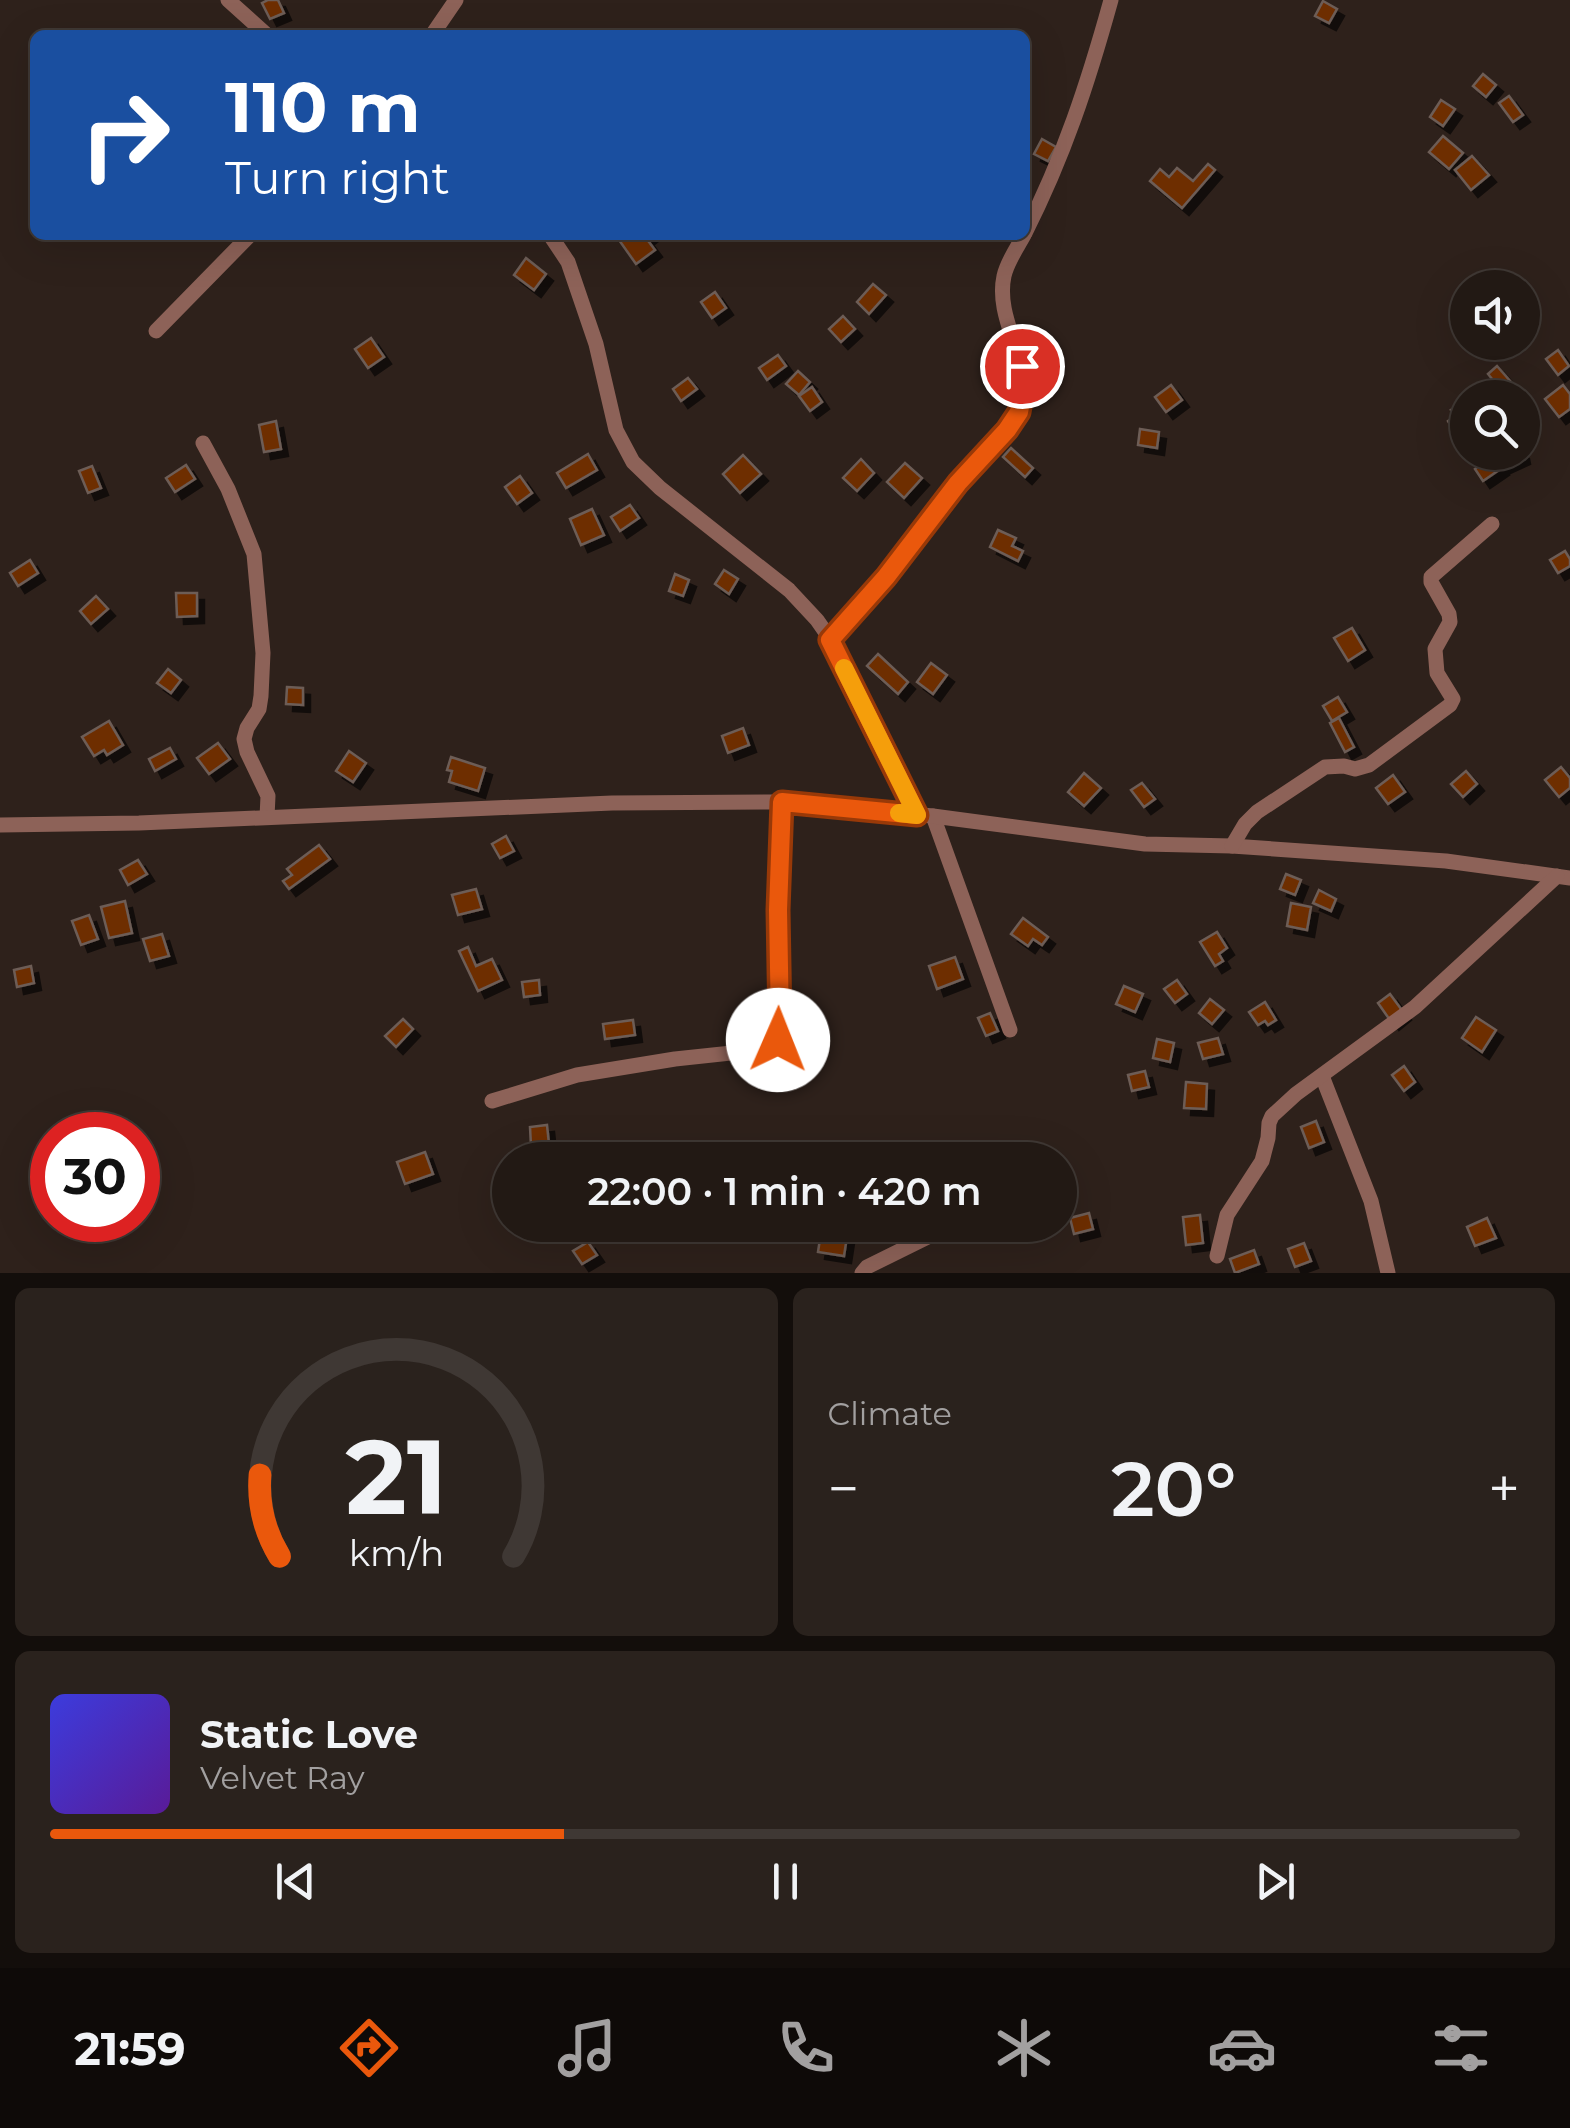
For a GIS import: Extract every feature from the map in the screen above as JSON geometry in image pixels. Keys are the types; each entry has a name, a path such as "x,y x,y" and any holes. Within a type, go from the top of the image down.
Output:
{"street":[{"path":"228,0 261,30"},
{"path":"435,30 456,0"},
{"path":"1030,221 1066,145 1110,0"},
{"path":"156,331 245,240"},
{"path":"553,240 568,262 596,344 616,430 633,462 789,590 817,620 925,816 1010,1030"},
{"path":"830,640 1019,412 1022,366 1007,326 1003,300 1004,274 1021,240"},
{"path":"204,443 254,554 262,653 261,696 244,739 268,796 268,817"},
{"path":"1232,846 1257,812 1325,767 1355,769 1369,765 1450,705 1453,698 1437,674 1435,648 1450,622 1449,614 1431,577 1492,524"},
{"path":"492,1101 577,1075 776,1044 780,1024 778,910 782,802"},
{"path":"0,825 782,802 1144,844 1446,861 1564,877"},
{"path":"1217,1256 1226,1215 1262,1162 1272,1116 1296,1094 1416,1007 1564,877"},
{"path":"1322,1076 1371,1201 1388,1273"},
{"path":"862,1273 918,1242"}],"building":[{"path":"278,0 284,13 270,19 262,3"},
{"path":"1323,1 1337,9 1329,23 1315,16"},
{"path":"1483,74 1496,85 1486,97 1473,86"},
{"path":"1509,96 1523,115 1513,122 1499,103"},
{"path":"1441,100 1455,109 1443,126 1430,117"},
{"path":"1443,136 1463,153 1449,169 1429,152"},
{"path":"1042,139 1056,147 1048,161 1034,154"},
{"path":"1472,156 1489,175 1471,190 1455,170"},
{"path":"1208,164 1215,170 1182,208 1150,181 1160,169 1169,177 1177,168 1193,181"},
{"path":"619,240 648,240 655,250 636,264"},
{"path":"526,258 546,274 534,290 514,275"},
{"path":"873,284 886,295 869,314 857,302"},
{"path":"715,292 726,308 712,318 701,302"},
{"path":"843,316 855,329 841,342 829,329"},
{"path":"371,338 384,357 368,368 355,349"},
{"path":"1558,350 1569,366 1558,375 1546,359"},
{"path":"778,355 786,366 767,380 759,368"},
{"path":"1497,366 1509,380 1493,380 1488,374"},
{"path":"798,371 810,382 799,395 786,384"},
{"path":"688,378 697,389 681,401 673,389"},
{"path":"1171,385 1182,400 1166,412 1155,397"},
{"path":"1563,385 1570,394 1570,409 1559,417 1545,399"},
{"path":"812,387 822,402 810,411 799,396"},
{"path":"276,421 281,449 264,452 259,425"},
{"path":"1140,429 1159,432 1157,448 1138,445"},
{"path":"1011,448 1033,468 1025,477 1003,457"},
{"path":"588,454 597,470 566,488 557,473"},
{"path":"743,455 761,474 740,493 723,474"},
{"path":"861,459 874,473 857,491 843,478"},
{"path":"905,463 922,478 904,498 887,482"},
{"path":"186,465 195,479 175,492 166,478"},
{"path":"92,466 101,488 88,493 79,471"},
{"path":"1476,470 1499,470 1483,481"},
{"path":"520,476 532,493 517,504 505,487"},
{"path":"630,505 639,518 620,531 611,517"},
{"path":"592,509 604,535 581,545 570,519"},
{"path":"998,530 1016,538 1012,546 1023,551 1018,561 990,547"},
{"path":"1565,551 1570,566 1558,573 1550,560"},
{"path":"30,560 38,573 18,586 10,573"},
{"path":"724,570 738,579 729,594 715,584"},
{"path":"675,574 689,580 683,596 669,591"},
{"path":"176,593 197,593 197,616 177,617"},
{"path":"96,596 108,609 91,624 80,611"},
{"path":"1352,628 1365,650 1348,661 1334,638"},
{"path":"878,654 908,682 898,694 867,666"},
{"path":"931,663 947,675 933,694 917,682"},
{"path":"168,669 181,680 171,693 157,683"},
{"path":"287,687 303,688 303,705 286,704"},
{"path":"1338,697 1347,712 1332,721 1323,706"},
{"path":"1339,718 1354,747 1345,752 1330,723"},
{"path":"109,721 123,745 107,755 104,750 94,756 82,737"},
{"path":"743,728 749,745 728,753 722,736"},
{"path":"218,743 230,759 209,774 197,758"},
{"path":"170,748 176,759 155,771 149,759"},
{"path":"349,751 366,763 353,782 336,771"},
{"path":"451,757 485,768 478,791 449,782"},
{"path":"1561,767 1570,778 1570,788 1559,797 1545,780"},
{"path":"1466,771 1477,784 1463,797 1451,784"},
{"path":"1084,773 1101,788 1084,806 1068,792"},
{"path":"1393,775 1405,792 1388,804 1376,788"},
{"path":"1142,783 1155,799 1144,807 1131,790"},
{"path":"506,836 514,851 500,858 492,844"},
{"path":"319,845 330,859 289,889 283,881 292,875 287,869"},
{"path":"138,860 147,874 128,885 120,870"},
{"path":"1286,874 1301,880 1295,895 1280,889"},
{"path":"476,889 482,909 458,915 452,895"},
{"path":"1319,890 1336,899 1331,911 1313,903"},
{"path":"125,901 132,933 109,938 101,907"},
{"path":"1291,903 1311,907 1307,930 1287,926"},
{"path":"89,915 98,939 81,945 72,921"},
{"path":"1023,918 1048,937 1042,945 1033,939 1028,946 1011,934"},
{"path":"1217,932 1227,948 1219,954 1223,961 1215,966 1200,942"},
{"path":"162,934 169,956 150,961 143,939"},
{"path":"468,947 476,966 492,959 502,980 478,991 459,951"},
{"path":"955,957 963,979 937,989 929,966"},
{"path":"31,966 34,983 17,987 14,970"},
{"path":"539,980 540,995 524,997 522,982"},
{"path":"1177,980 1187,994 1175,1003 1164,989"},
{"path":"1124,986 1143,994 1135,1012 1116,1004"},
{"path":"1390,994 1404,1013 1392,1023 1378,1003"},
{"path":"1210,999 1224,1010 1212,1024 1199,1013"},
{"path":"1265,1002 1276,1020 1258,1025 1249,1012"},
{"path":"990,1013 998,1031 986,1036 978,1018"},
{"path":"1476,1017 1496,1030 1482,1052 1462,1038"},
{"path":"403,1019 413,1029 396,1047 385,1036"},
{"path":"633,1020 635,1035 605,1039 603,1024"},
{"path":"1218,1038 1223,1054 1203,1059 1198,1043"},
{"path":"1157,1039 1174,1043 1170,1062 1153,1058"},
{"path":"1404,1066 1415,1082 1404,1091 1392,1075"},
{"path":"1145,1071 1149,1087 1132,1091 1128,1075"},
{"path":"1186,1082 1207,1084 1206,1109 1184,1108"},
{"path":"1316,1121 1324,1142 1309,1148 1301,1127"},
{"path":"547,1125 549,1142 531,1142 530,1127"},
{"path":"425,1152 433,1174 405,1184 397,1162"},
{"path":"1089,1213 1093,1229 1077,1233 1077,1216"},
{"path":"1200,1215 1203,1243 1186,1245 1183,1217"},
{"path":"1487,1218 1496,1238 1475,1246 1467,1227"},
{"path":"588,1242 597,1255 582,1264 573,1251"},
{"path":"820,1242 846,1242 844,1256 818,1252"},
{"path":"1304,1243 1311,1261 1295,1267 1288,1249"},
{"path":"1254,1250 1259,1264 1235,1273 1230,1259"}],"slow traffic":[{"path":"844,668 917,815 899,813"}],"route":[{"path":"778,1040 782,802 917,815 830,640 886,577 958,483 1007,430 1019,412 1022,366"}]}
